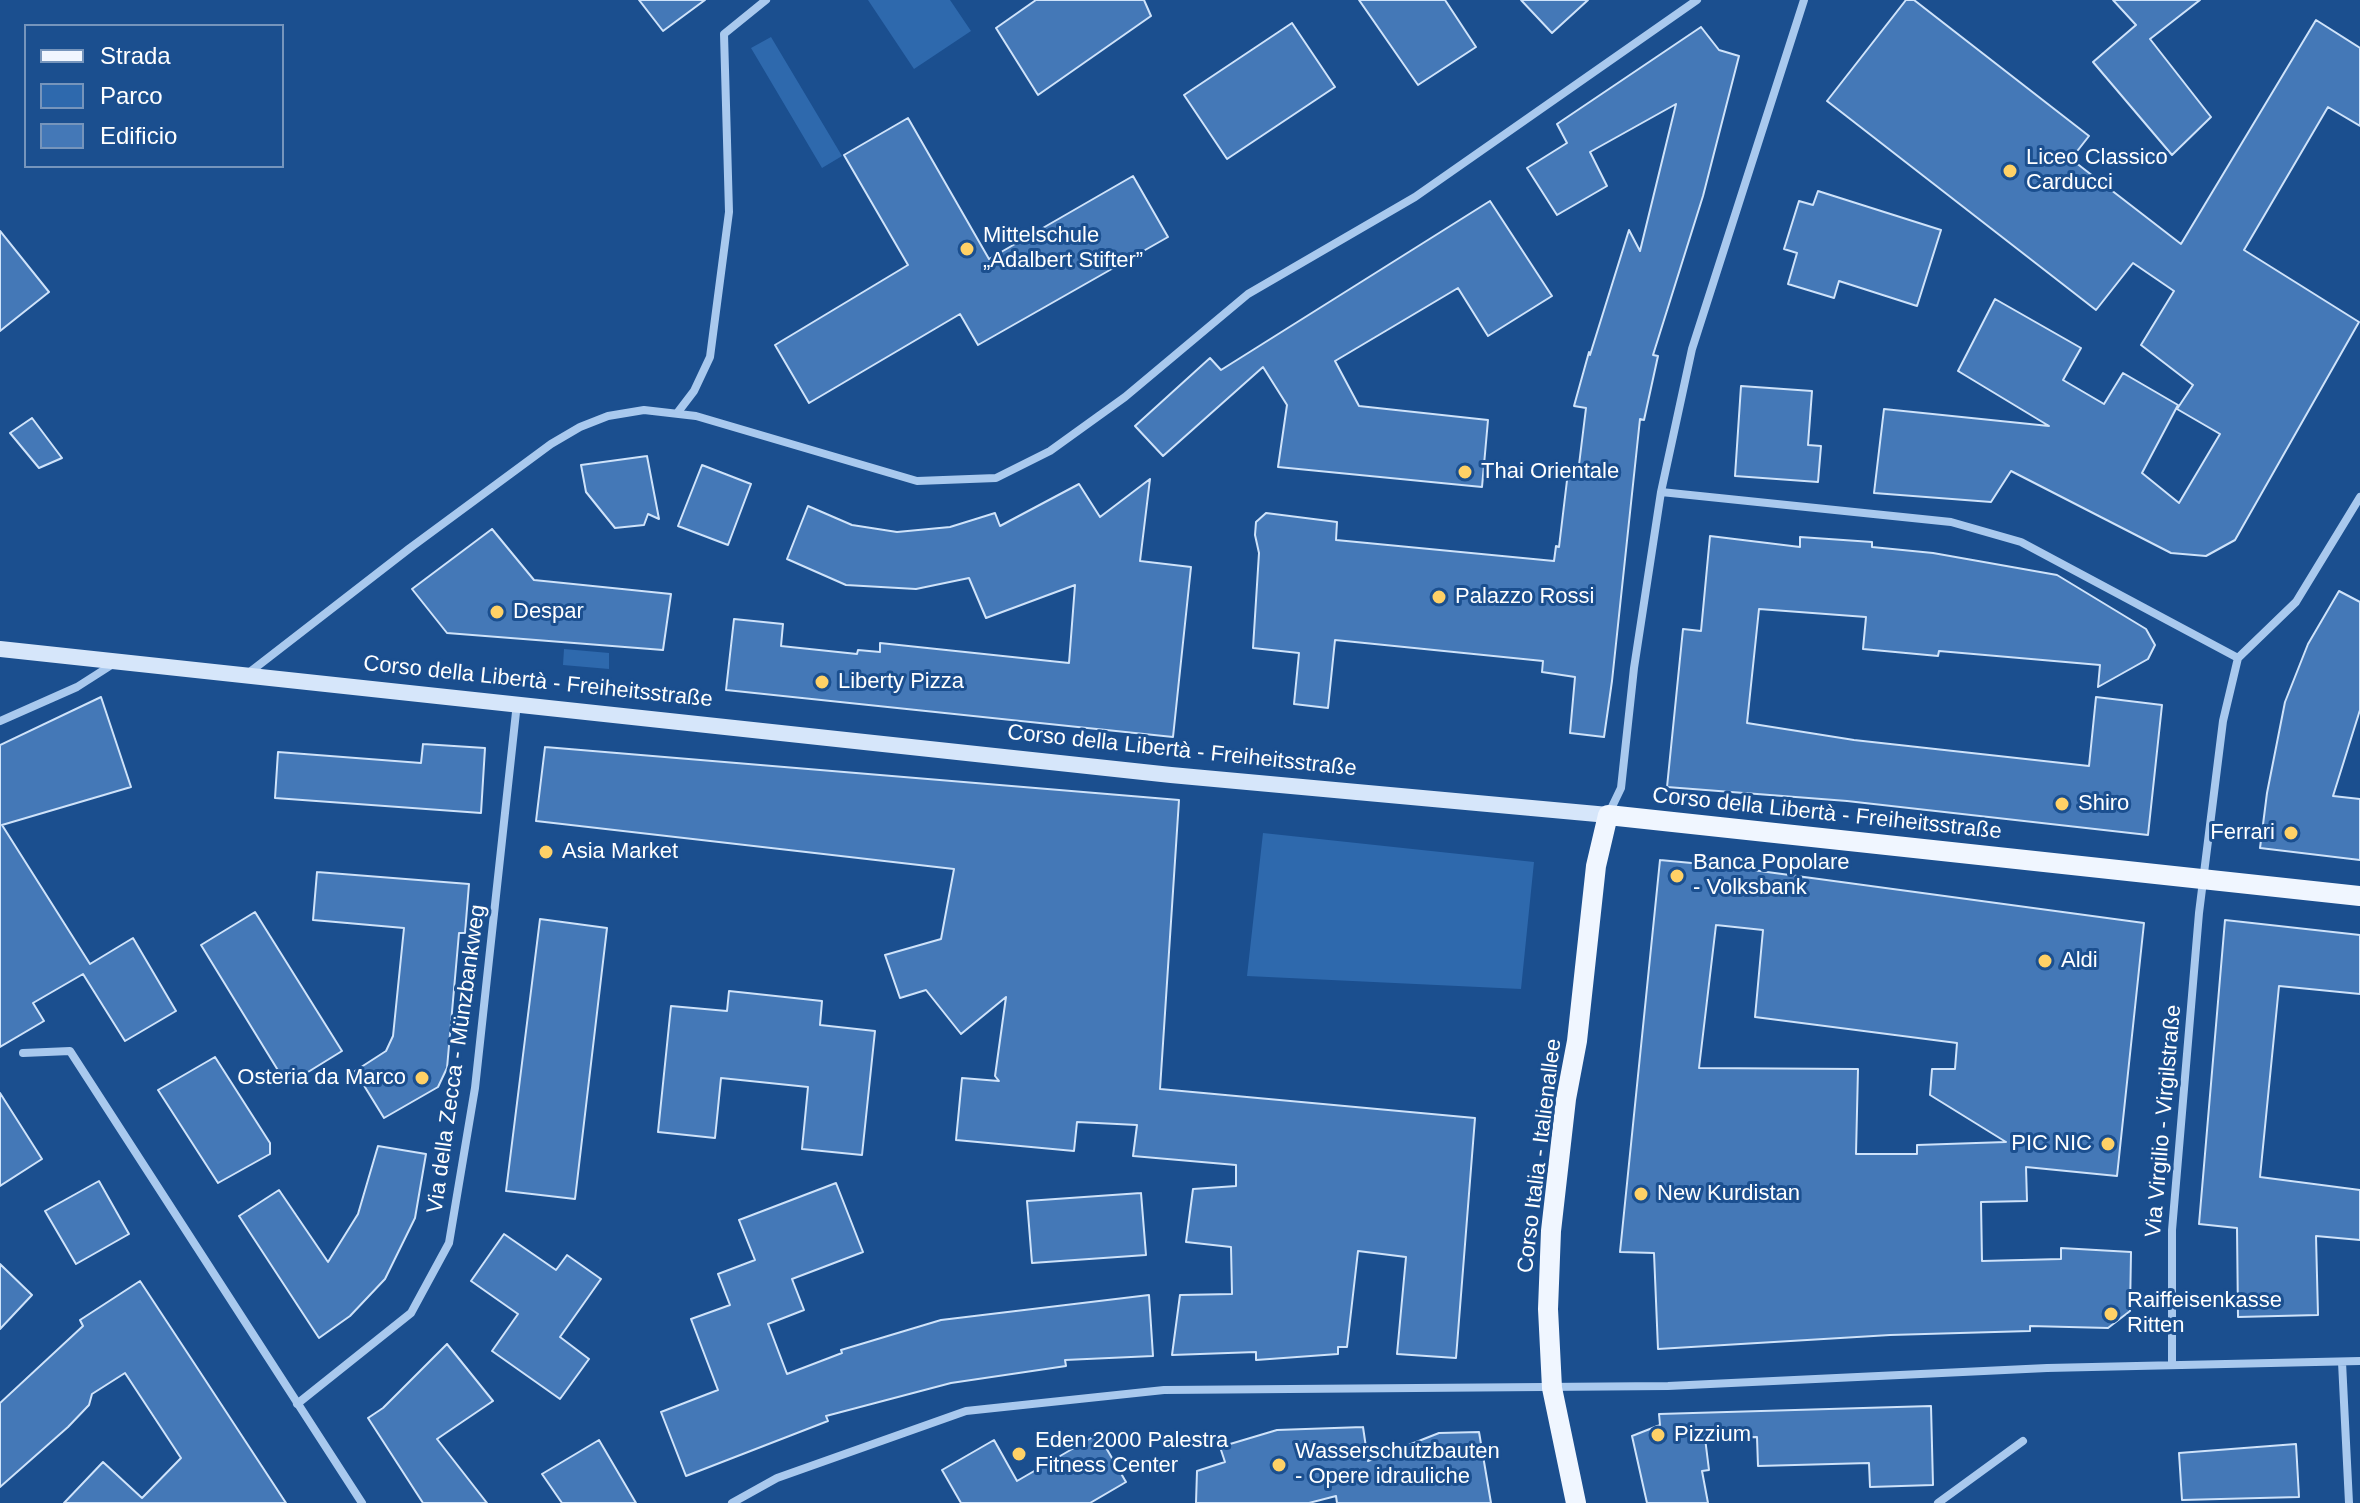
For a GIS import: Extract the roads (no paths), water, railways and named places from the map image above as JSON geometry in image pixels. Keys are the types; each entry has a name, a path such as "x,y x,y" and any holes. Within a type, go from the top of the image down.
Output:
{"main road":[{"name":"Corso della Libertà - Freiheitsstraße","path":"0,649 1187,777 1608,815 2360,896"},
{"name":"Corso Italia - Italienallee","path":"1576,1503 1552,1388 1548,1309 1551,1231 1566,1099 1577,1041 1596,866 1608,815"}],"street":[{"path":"678,412 694,391 710,357 729,212 724,34 766,0"},
{"path":"244,676 551,444 580,427 608,416 644,410 678,412 917,481 996,478 1050,451 1113,406 1248,294 1415,197 1697,0"},
{"path":"1608,815 1621,788 1634,668 1661,492 1692,349 1804,0"},
{"path":"1661,492 1951,522 2021,542 2238,658 2296,602 2360,497"},
{"name":"Via Virgilio - Virgilstraße","path":"2172,1365 2172,1230 2204,879 2223,721 2238,658"},
{"path":"0,721 77,687 116,662"},
{"name":"Via della Zecca - Münzbankweg","path":"297,1404 411,1313 449,1243 475,1088 517,703"},
{"path":"23,1053 70,1051 362,1503"},
{"path":"732,1503 777,1478 966,1411 1164,1390 1668,1386 2047,1368 2360,1361"},
{"path":"2342,1362 2349,1503"},
{"path":"1938,1503 2023,1441"}],"place":[{"name":"Liceo Classico Carducci","path":"2010,171"},
{"name":"Mittelschule „Adalbert Stifter”","path":"967,249"},
{"name":"Thai Orientale","path":"1465,472"},
{"name":"Palazzo Rossi","path":"1439,597"},
{"name":"Despar","path":"497,612"},
{"name":"Liberty Pizza","path":"822,682"},
{"name":"Shiro","path":"2062,804"},
{"name":"Ferrari","path":"2291,833"},
{"name":"Asia Market","path":"546,852"},
{"name":"Banca Popolare - Volksbank","path":"1677,876"},
{"name":"Aldi","path":"2045,961"},
{"name":"Osteria da Marco","path":"422,1078"},
{"name":"PIC NIC","path":"2108,1144"},
{"name":"New Kurdistan","path":"1641,1194"},
{"name":"Raiffeisenkasse Ritten","path":"2111,1314"},
{"name":"Pizzium","path":"1658,1435"},
{"name":"Eden 2000 Palestra Fitness Center","path":"1019,1454"},
{"name":"Wasserschutzbauten - Opere idrauliche","path":"1279,1465"}]}
